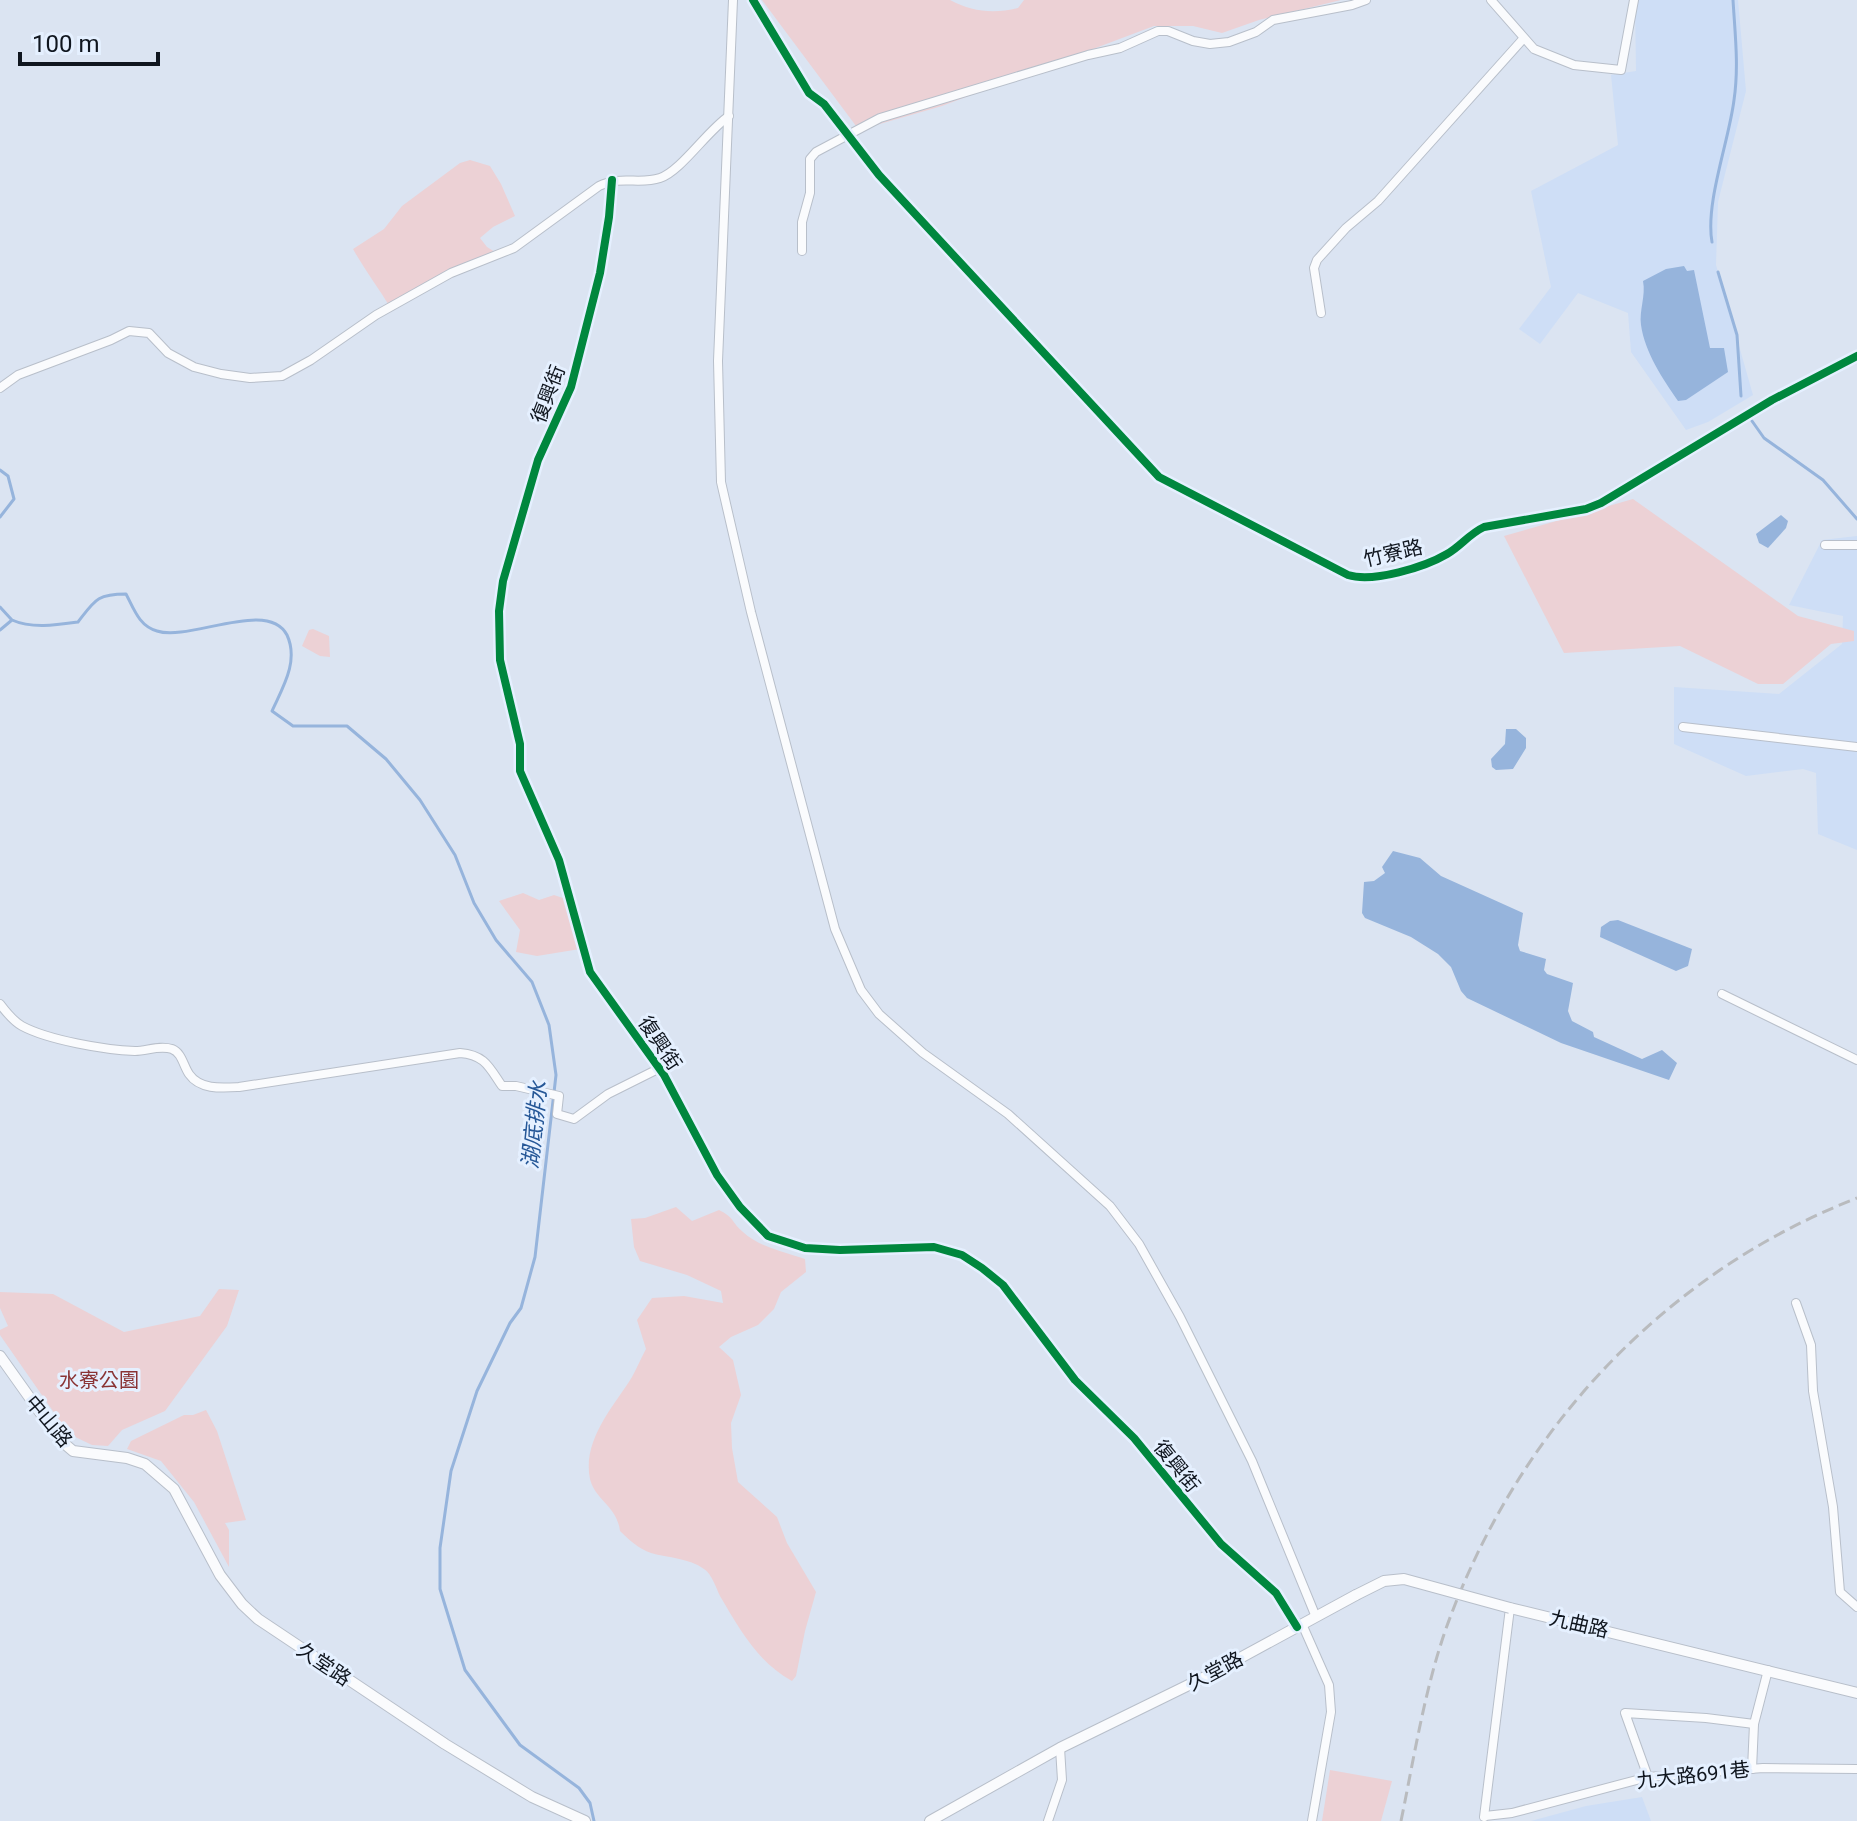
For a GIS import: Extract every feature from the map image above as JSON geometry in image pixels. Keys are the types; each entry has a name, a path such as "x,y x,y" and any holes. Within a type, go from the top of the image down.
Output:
{"street":[{"path":"733,0 718,361 721,482 751,612 835,929 861,990 879,1014 923,1053 1008,1114 1110,1206 1139,1244 1180,1317 1252,1461 1316,1617"},
{"name":"竹寮路","path":"753,0 809,93 824,104 879,175 1159,477 1260,531 1359,578 1419,567 1449,553 1484,527 1586,509 1601,503 1772,400 1857,356"},
{"path":"802,251 802,222 810,193 810,159 816,152 880,118 1120,48 1158,31 1168,31 1210,44 1229,42 1256,32 1273,20 1366,0"},
{"path":"1491,0 1534,49 1574,65 1621,70 1634,0"},
{"path":"1321,313 1314,268 1317,260 1346,228 1378,201 1523,39"},
{"path":"0,388 18,375 129,331 142,330 168,353 194,367 250,378 282,376 333,346 376,315 451,273 514,248 579,199 612,180 663,177 677,168 715,126 729,116"},
{"name":"復興街","path":"612,180 600,273 571,387 538,460 503,581 499,611 500,660 520,744 520,771 559,860 590,972 660,1068 717,1175 740,1207 768,1236 805,1248 934,1247 962,1255 1003,1285 1075,1380 1134,1438 1221,1544 1276,1593 1299,1626 1329,1685 1331,1712 1312,1821"},
{"path":"1825,545 1857,545"},
{"path":"1683,727 1857,747"},
{"path":"1722,994 1857,1060"},
{"path":"0,1004 21,1026 64,1040 137,1051 173,1049 181,1057 189,1075 199,1083 216,1088 460,1053 476,1054 485,1061 502,1086 559,1096 557,1114 574,1119 608,1094 660,1068"},
{"path":"1796,1303 1811,1345 1813,1391 1833,1507 1840,1592 1857,1607"},
{"name":"中山路","path":"0,1356 37,1410 66,1445 73,1451 115,1457"},
{"name":"久堂路","path":"115,1457 145,1464 174,1489 220,1575 258,1619 445,1744 532,1797 585,1821"},
{"name":"久堂路","path":"930,1821 1060,1748 1207,1676 1384,1581 1404,1579 1510,1608"},
{"path":"1484,1818 1510,1608"},
{"name":"九曲路","path":"1510,1608 1857,1693"},
{"path":"1752,1769 1754,1724 1768,1670"},
{"path":"1648,1777 1625,1713 1754,1724"},
{"path":"1048,1821 1062,1780 1060,1748"},
{"name":"九大路691巷","path":"1484,1818 1648,1777 1752,1769 1857,1769"}],"shaded area":[{"path":"1635,0 1738,0 1746,91 1718,202 1716,265 1753,395 1708,422 1686,430 1631,352 1628,313 1578,293 1540,344 1519,329 1551,287 1531,191 1618,145 1611,75 1636,71"},
{"path":"1857,536 1857,850 1818,834 1816,773 1803,769 1746,776 1674,744 1674,687 1779,694 1842,644 1843,616 1789,605 1822,540"},
{"path":"1642,1797 1651,1821 1531,1821 1586,1806"}],"green space":[{"path":"762,0 950,0 975,9 1000,11 1018,8 1024,0 1341,0 1259,20 1222,33 1193,26 1154,26 942,106 859,130"},
{"path":"470,160 490,166 515,216 480,238 500,255 390,307 353,249 384,229 402,206 460,163"},
{"path":"1633,499 1798,616 1854,631 1854,641 1831,644 1783,684 1758,684 1680,646 1564,653 1504,536"},
{"path":"309,630 329,636 330,657 320,656 302,646"},
{"path":"523,893 539,900 554,895 566,899 580,949 537,956 516,952 520,930 499,901"},
{"path":"676,1207 692,1221 719,1210 757,1242 805,1259 806,1272 781,1292 774,1309 758,1325 731,1337 719,1347 733,1360 741,1395 731,1423 738,1482 777,1517 787,1543 816,1592 796,1676 792,1681 769,1665 750,1644 707,1571 692,1563 651,1553 634,1544 620,1531 615,1515 596,1492 590,1479 589,1465 595,1437 646,1349 637,1320 652,1298 684,1296 723,1303 721,1291 687,1275 640,1261 634,1247 631,1219 645,1218"},
{"name":"水寮公園","path":"219,1289 239,1290 227,1326 165,1411 122,1430 108,1446 92,1445 69,1434 0,1335 0,1330 8,1326 0,1308 0,1292 53,1294 124,1332 200,1316"},
{"path":"206,1410 217,1431 246,1520 225,1523 229,1530 229,1567 194,1502 161,1461 127,1449 131,1441 184,1415"},
{"path":"1330,1770 1392,1781 1381,1821 1322,1821"}],"water":[{"path":"1684,266 1687,271 1694,270 1710,348 1724,348 1728,372 1686,400 1678,401 1651,356 1641,319 1643,281 1666,269"},
{"path":"1781,515 1788,521 1786,528 1768,548 1759,543 1756,534"},
{"path":"1506,729 1516,729 1526,738 1526,748 1513,769 1496,770 1492,767 1491,759 1505,744"},
{"path":"1393,851 1420,858 1441,876 1523,913 1518,945 1520,951 1546,959 1544,970 1547,974 1573,983 1568,1011 1572,1021 1593,1032 1594,1037 1642,1059 1662,1050 1677,1063 1669,1080 1561,1043 1467,998 1451,967 1438,954 1411,937 1365,918 1362,913 1364,882 1374,881 1385,873 1382,867"},
{"path":"1618,920 1692,949 1688,966 1676,971 1600,937 1601,927"}],"waterway":[{"path":"1712,242 1712,209 1735,87 1733,0"},
{"path":"1718,272 1737,335 1741,396"},
{"path":"1752,421 1764,438 1823,480 1857,519"},
{"path":"0,470 8,476 14,499 0,517"},
{"name":"湖底排水","path":"0,630 12,620 36,625 78,622 103,597 126,594 141,621 157,631 188,631 246,620 263,620 277,625 287,635 291,654 288,674 272,711 293,726 347,726 386,759 420,800 455,855 474,903 496,940 532,982 549,1025 556,1075 535,1257 521,1308 510,1323 477,1391 451,1471 440,1548 440,1589 465,1670 520,1745 579,1788 590,1803 594,1821"},
{"path":"0,607 11,619"}],"railway":[{"path":"1401,1821 1428,1691 1451,1615 1481,1546 1518,1480 1561,1419 1610,1363 1664,1312 1724,1268 1788,1229 1857,1198"}],"cycle path":[{"path":"753,0 809,93 824,104 879,175 1159,477 1348,575 1371,577 1413,568 1447,554 1484,527 1586,509 1601,503 1772,400 1857,356"},
{"path":"612,180 600,273 571,387 538,460 503,581 499,611 500,660 520,744 520,771 559,860 590,972 664,1075 717,1175 740,1207 768,1236 805,1248 934,1247 962,1255 982,1268 1003,1285 1075,1380 1134,1438 1221,1544 1276,1593 1297,1627"}]}
